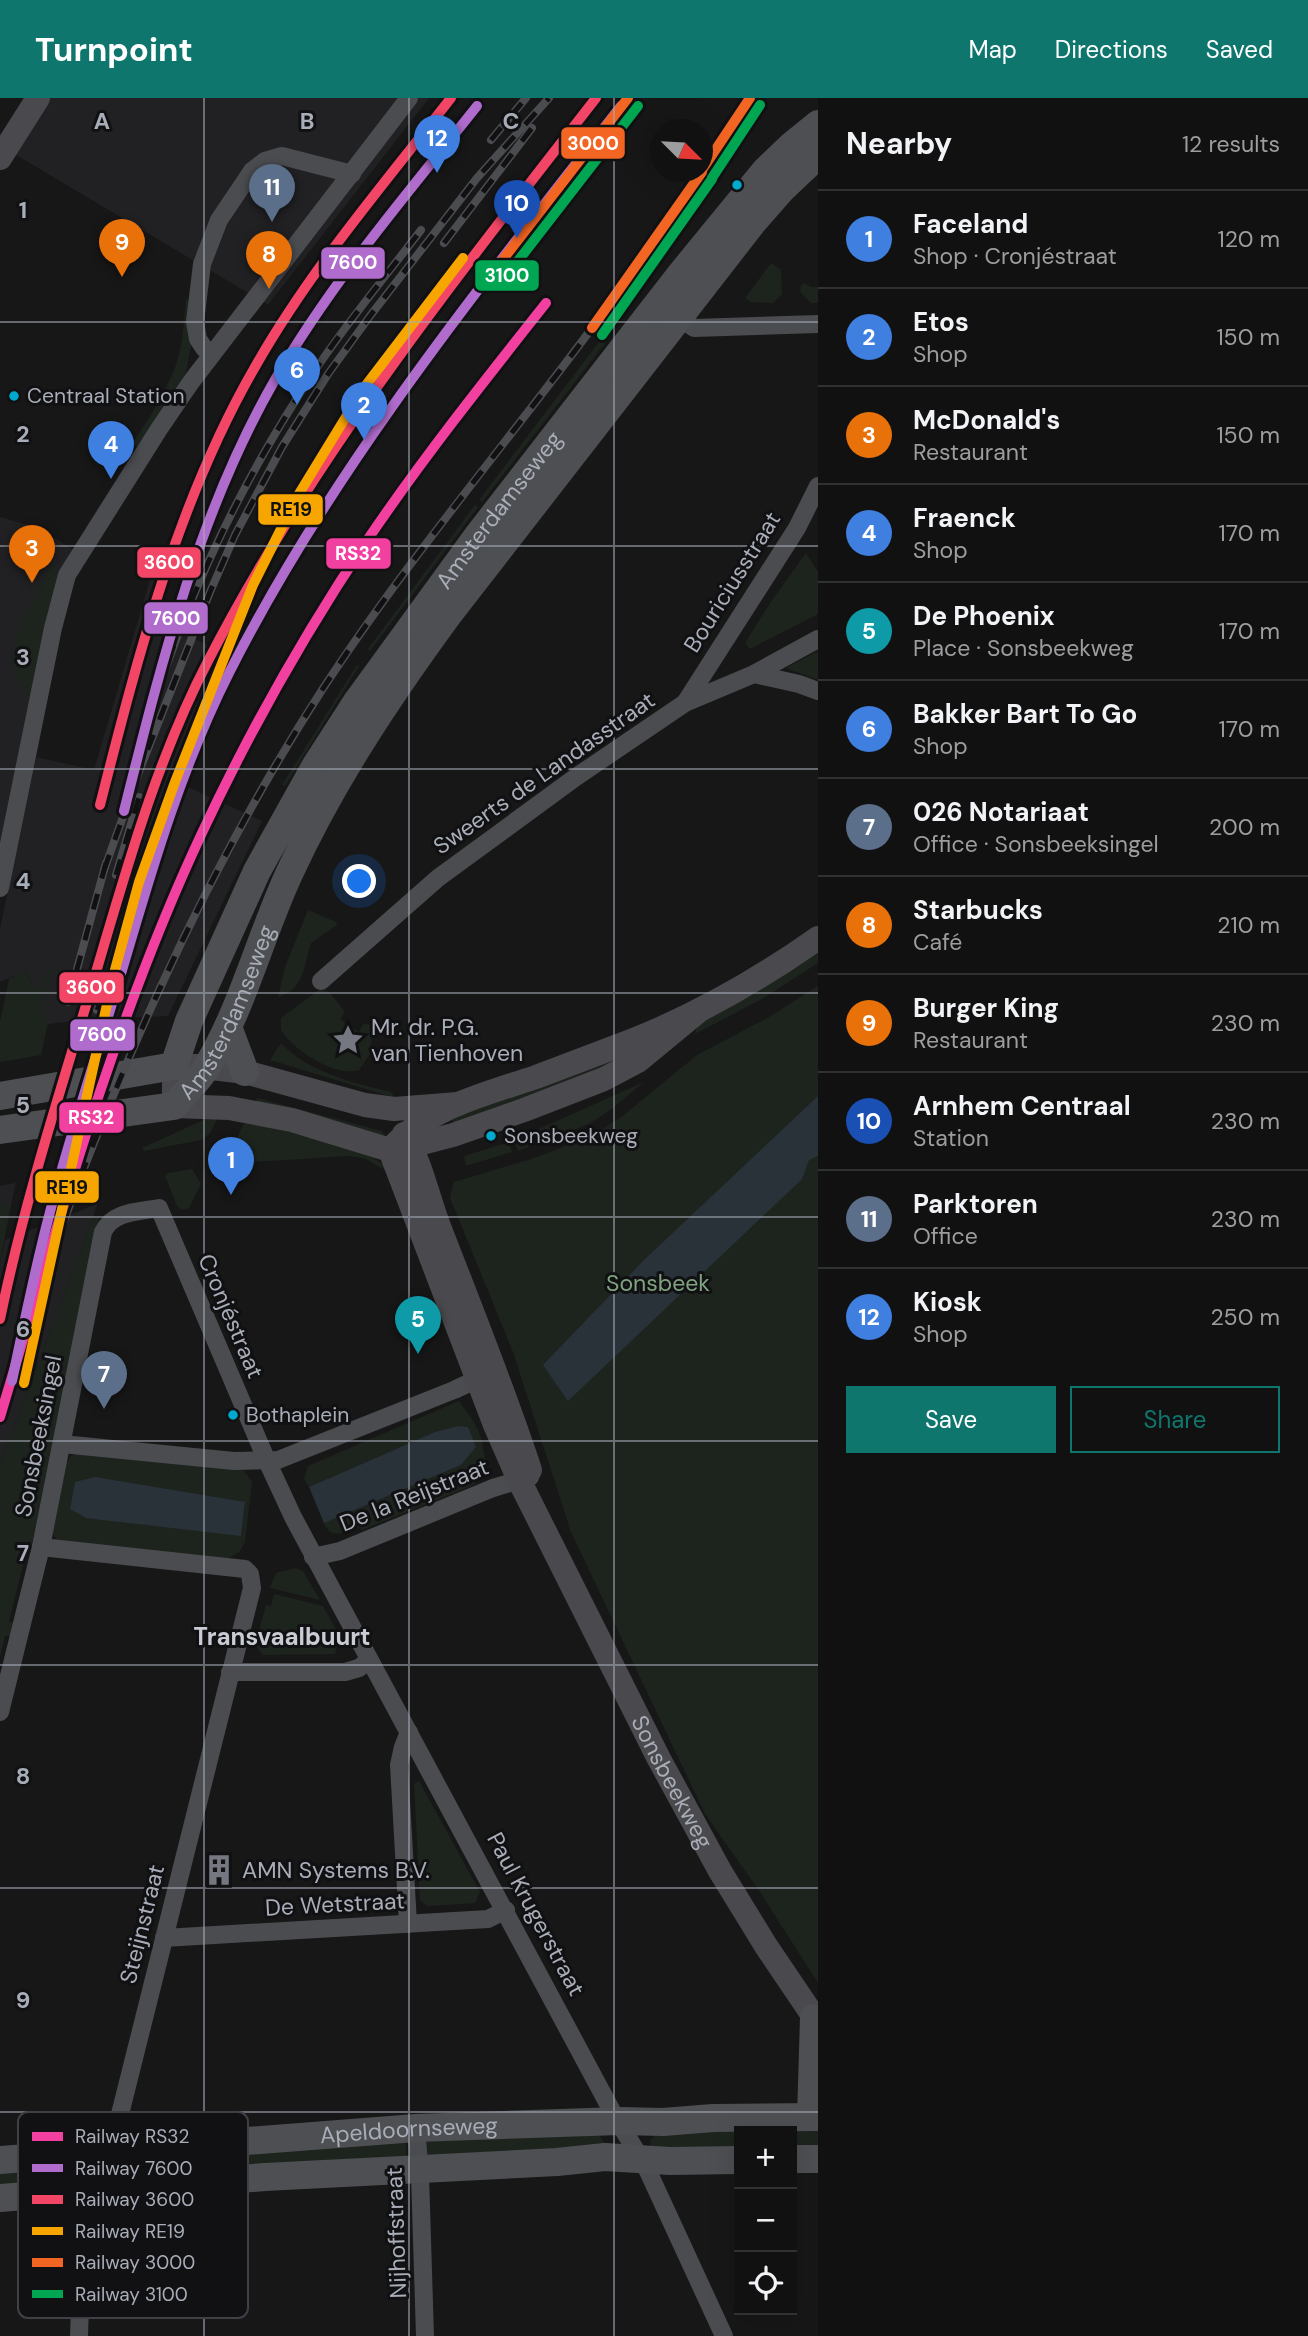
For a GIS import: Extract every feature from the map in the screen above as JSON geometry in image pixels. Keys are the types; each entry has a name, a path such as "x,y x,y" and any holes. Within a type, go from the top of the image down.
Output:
{"main road":[{"path":"0,158 38,98"},
{"name":"Amsterdamseweg","path":"174,1106 174,1066 189,1021 257,871 316,765 349,713 479,534 672,286 765,171 818,124"},
{"name":"Amsterdamseweg","path":"174,1106 207,1067 228,1027 289,874 323,808 379,711 448,615 687,323 753,222 782,189 818,155"},
{"path":"672,286 687,323"},
{"path":"401,1139 458,1104 634,1040 701,1009 759,977 818,938"},
{"path":"0,1130 174,1106 229,1108 401,1139 442,1139 567,1095 615,1073 638,1061 701,1009"},
{"path":"228,1027 245,1072"},
{"path":"0,1096 174,1066 245,1072 365,1105 394,1109 458,1104"},
{"path":"365,1105 401,1139"},
{"name":"Sonsbeekweg","path":"401,1139 424,1185 486,1375"},
{"name":"Sonsbeekweg","path":"401,1139 486,1375 513,1417 526,1478 545,1531 665,1770 766,1946 816,2020"},
{"path":"424,1185 429,1158 442,1139"},
{"path":"814,2117 816,2020"},
{"name":"Apeldoornseweg","path":"248,2140 416,2128 814,2117"},
{"name":"Apeldoornseweg","path":"248,2179 605,2157 640,2157 670,2161 734,2160"},
{"name":"Apeldoornseweg","path":"0,2160 18,2158"},
{"path":"797,2159 818,2159"},
{"name":"Apeldoornseweg","path":"0,2198 18,2196"}],"street":[{"path":"0,888 52,628 68,575 159,429 212,354 409,98"},
{"path":"212,354 198,339 195,322 202,264 219,220 252,171 265,160 282,156 352,174"},
{"path":"687,323 818,324"},
{"name":"Bouriciusstraat","path":"685,704 791,537 818,486"},
{"name":"Sweerts de Landasstraat","path":"321,981 438,878 576,777 685,704 754,674 818,639"},
{"path":"754,674 818,691"},
{"name":"Sonsbeeksingel","path":"0,1712 41,1547 103,1232 108,1222 114,1218 159,1208"},
{"name":"Cronjéstraat","path":"159,1208 267,1461 313,1557"},
{"path":"62,1444 234,1461 288,1458 486,1375"},
{"name":"De la Reijstraat","path":"313,1557 340,1550 493,1488 526,1478"},
{"path":"41,1547 245,1569 250,1574 252,1588 230,1672 345,1672 359,1668 369,1660 313,1557"},
{"name":"Paul Krugerstraat","path":"369,1660 640,2157 724,2336"},
{"name":"Steijnstraat","path":"120,2112 230,1672"},
{"path":"408,1924 399,1765 409,1732"},
{"name":"De Wetstraat","path":"164,1938 488,1919 506,1910"},
{"name":"Nijhoffstraat","path":"416,2128 425,2336"},
{"path":"79,2336 80,2318"}],"shaded area":[{"path":"48,98 429,98 268,305 13,153"},
{"path":"0,517 38,528 72,549 60,574 0,846"},
{"path":"152,573 170,627 230,656 203,713 177,782 262,821 168,1016 47,1024 41,1013 49,969 43,986 36,990 25,972 0,982 0,929 36,757 94,770"},
{"path":"818,1096 818,1156 809,1160 802,1179 568,1401 543,1365 644,1260"},
{"path":"16,1183 3,1240 0,1251 0,1186"},
{"path":"97,1204 0,1465 0,1263 5,1240"},
{"path":"458,1426 468,1427 476,1447 461,1465 324,1523 309,1487 435,1432"},
{"path":"95,1477 245,1502 241,1536 86,1518 70,1509 75,1482"}],"green space":[{"path":"747,130 752,133 613,333 482,502 479,500 643,284"},
{"path":"771,263 781,270 782,294 773,303 751,302 745,298"},
{"path":"804,283 818,287 818,303 811,303 801,293 800,287"},
{"path":"186,299 193,302 191,346 186,372 137,448 133,442 157,405 176,365 182,341"},
{"path":"475,505 478,507 370,651 368,649"},
{"path":"806,553 818,572 818,614 750,649 745,643"},
{"path":"53,562 60,574 31,699 14,670 13,650 28,610"},
{"path":"818,651 818,680 786,668"},
{"path":"357,665 359,666 285,786 282,785"},
{"path":"308,910 336,922 337,925 311,943 298,983 287,994 278,997 285,967"},
{"path":"818,950 818,963 762,999 695,1034 698,1022"},
{"path":"49,969 53,970 41,1013 48,1023 41,1055 0,1062 0,1022 9,979 24,971 36,990 43,986"},
{"name":"Sonsbeek","path":"818,986 818,1983 760,1892 705,1814 571,1532 513,1352 450,1198 454,1182 531,1159 590,1137 620,1118 697,1055 769,1017"},
{"path":"319,990 329,992 345,1012 340,1019 346,1024 343,1029 348,1032 352,1028 359,1032 363,1024 373,1025 370,1054 359,1070 339,1070 327,1066 305,1054 281,1030 281,1018"},
{"path":"281,1043 304,1062 318,1069 391,1092 392,1097 270,1060"},
{"path":"636,1053 454,1125 452,1117"},
{"path":"644,1082 589,1124 518,1151 514,1140"},
{"path":"257,1098 382,1131 386,1137 254,1106"},
{"path":"210,1117 218,1117 210,1133 201,1140 144,1151 142,1148"},
{"path":"247,1117 372,1157 387,1167 385,1170 364,1158 347,1156 240,1163 223,1157 233,1146"},
{"path":"509,1142 512,1152 466,1166 464,1156"},
{"path":"192,1169 201,1184 189,1208 181,1210 165,1176 168,1173"},
{"path":"0,1203 11,1205 0,1262"},
{"path":"93,1218 99,1218 36,1545 26,1553 9,1621 14,1623 11,1636 5,1636 0,1657 0,1465"},
{"path":"459,1401 480,1436 487,1475 476,1481 476,1484 362,1530 360,1527 344,1533 335,1533 327,1529 324,1523 461,1465 476,1447 468,1427 458,1426 435,1432 309,1487 304,1479 308,1466"},
{"path":"80,1452 236,1467 244,1471 252,1482 245,1542 240,1551 225,1561 57,1541 52,1531 65,1464 71,1456","holes":["75,1482 245,1503 241,1536 70,1509"]},
{"path":"296,1568 303,1571 320,1600 270,1588 276,1573"},
{"path":"274,1594 323,1606 340,1637 335,1654 263,1655 255,1645 266,1605 271,1606"},
{"path":"419,1781 480,1892 475,1903 428,1906 420,1900 414,1784"},
{"path":"594,2126 607,2148 438,2161 426,2154 426,2139"},
{"path":"818,2128 818,2148 797,2152 799,2130"},
{"path":"734,2131 734,2148 651,2147 650,2141 656,2134"},
{"path":"406,2140 406,2158 248,2167 248,2153"},
{"path":"18,2170 18,2185 0,2187 0,2171"}],"railway":[{"path":"491,140 526,98"},
{"path":"104,870 140,769 210,592 235,535 282,447 328,374 370,316 477,178 549,98"},
{"path":"444,243 532,128"},
{"path":"148,722 163,675 199,584 264,453 328,351 421,230"},
{"path":"97,1010 188,770 214,711 272,596 348,470 494,271"},
{"path":"36,1297 127,1062 161,985 236,835 278,762 353,643 592,328"},
{"path":"116,875 139,797"},
{"path":"68,1002 106,863"}],"rail line":[{"name":"3600","path":"100,805 162,581 203,471 228,418 255,367 299,296 451,98"},
{"name":"3600","path":"0,1319 43,1148 130,857 189,699 249,586 340,441 439,301 596,98"},
{"name":"3000","path":"494,271 628,98"},
{"name":"3000","path":"713,154 750,98"},
{"name":"3100","path":"713,176 760,105"},
{"name":"7600","path":"124,811 185,589 225,481 249,429 298,342 346,272 477,106"},
{"name":"7600","path":"12,1381 45,1233 74,1126 166,826 211,710 270,597 314,523 362,451 462,311 621,106"},
{"name":"3100","path":"504,279 638,106"},
{"name":"3000","path":"592,328 695,182"},
{"name":"3100","path":"602,335 710,182"},
{"name":"RE19","path":"24,1383 113,977 139,882 175,782 253,585 297,497 363,389 463,258"},
{"name":"RS32","path":"0,1417 67,1195 115,1049 170,905 219,797 279,684 368,539 432,449 546,303"}],"place":[{"name":"Kiosk","path":"437,173"},
{"name":"Parktoren","path":"272,222"},
{"name":"Arnhem Centraal","path":"517,238"},
{"name":"Burger King","path":"122,277"},
{"name":"Starbucks","path":"269,289"},
{"name":"Centraal Station","path":"14,396"},
{"name":"Bakker Bart To Go","path":"297,405"},
{"name":"Etos","path":"364,440"},
{"name":"Fraenck","path":"111,479"},
{"name":"McDonald's","path":"32,583"},
{"name":"Mr. dr. P.G. van Tienhoven","path":"348,1040"},
{"name":"Sonsbeekweg","path":"491,1136"},
{"name":"Faceland","path":"231,1195"},
{"name":"De Phoenix","path":"418,1354"},
{"name":"026 Notariaat","path":"104,1409"},
{"name":"Bothaplein","path":"233,1415"},
{"name":"AMN Systems B.V.","path":"219,1870"}],"district":[{"name":"Transvaalbuurt","path":"282,1636"}]}
